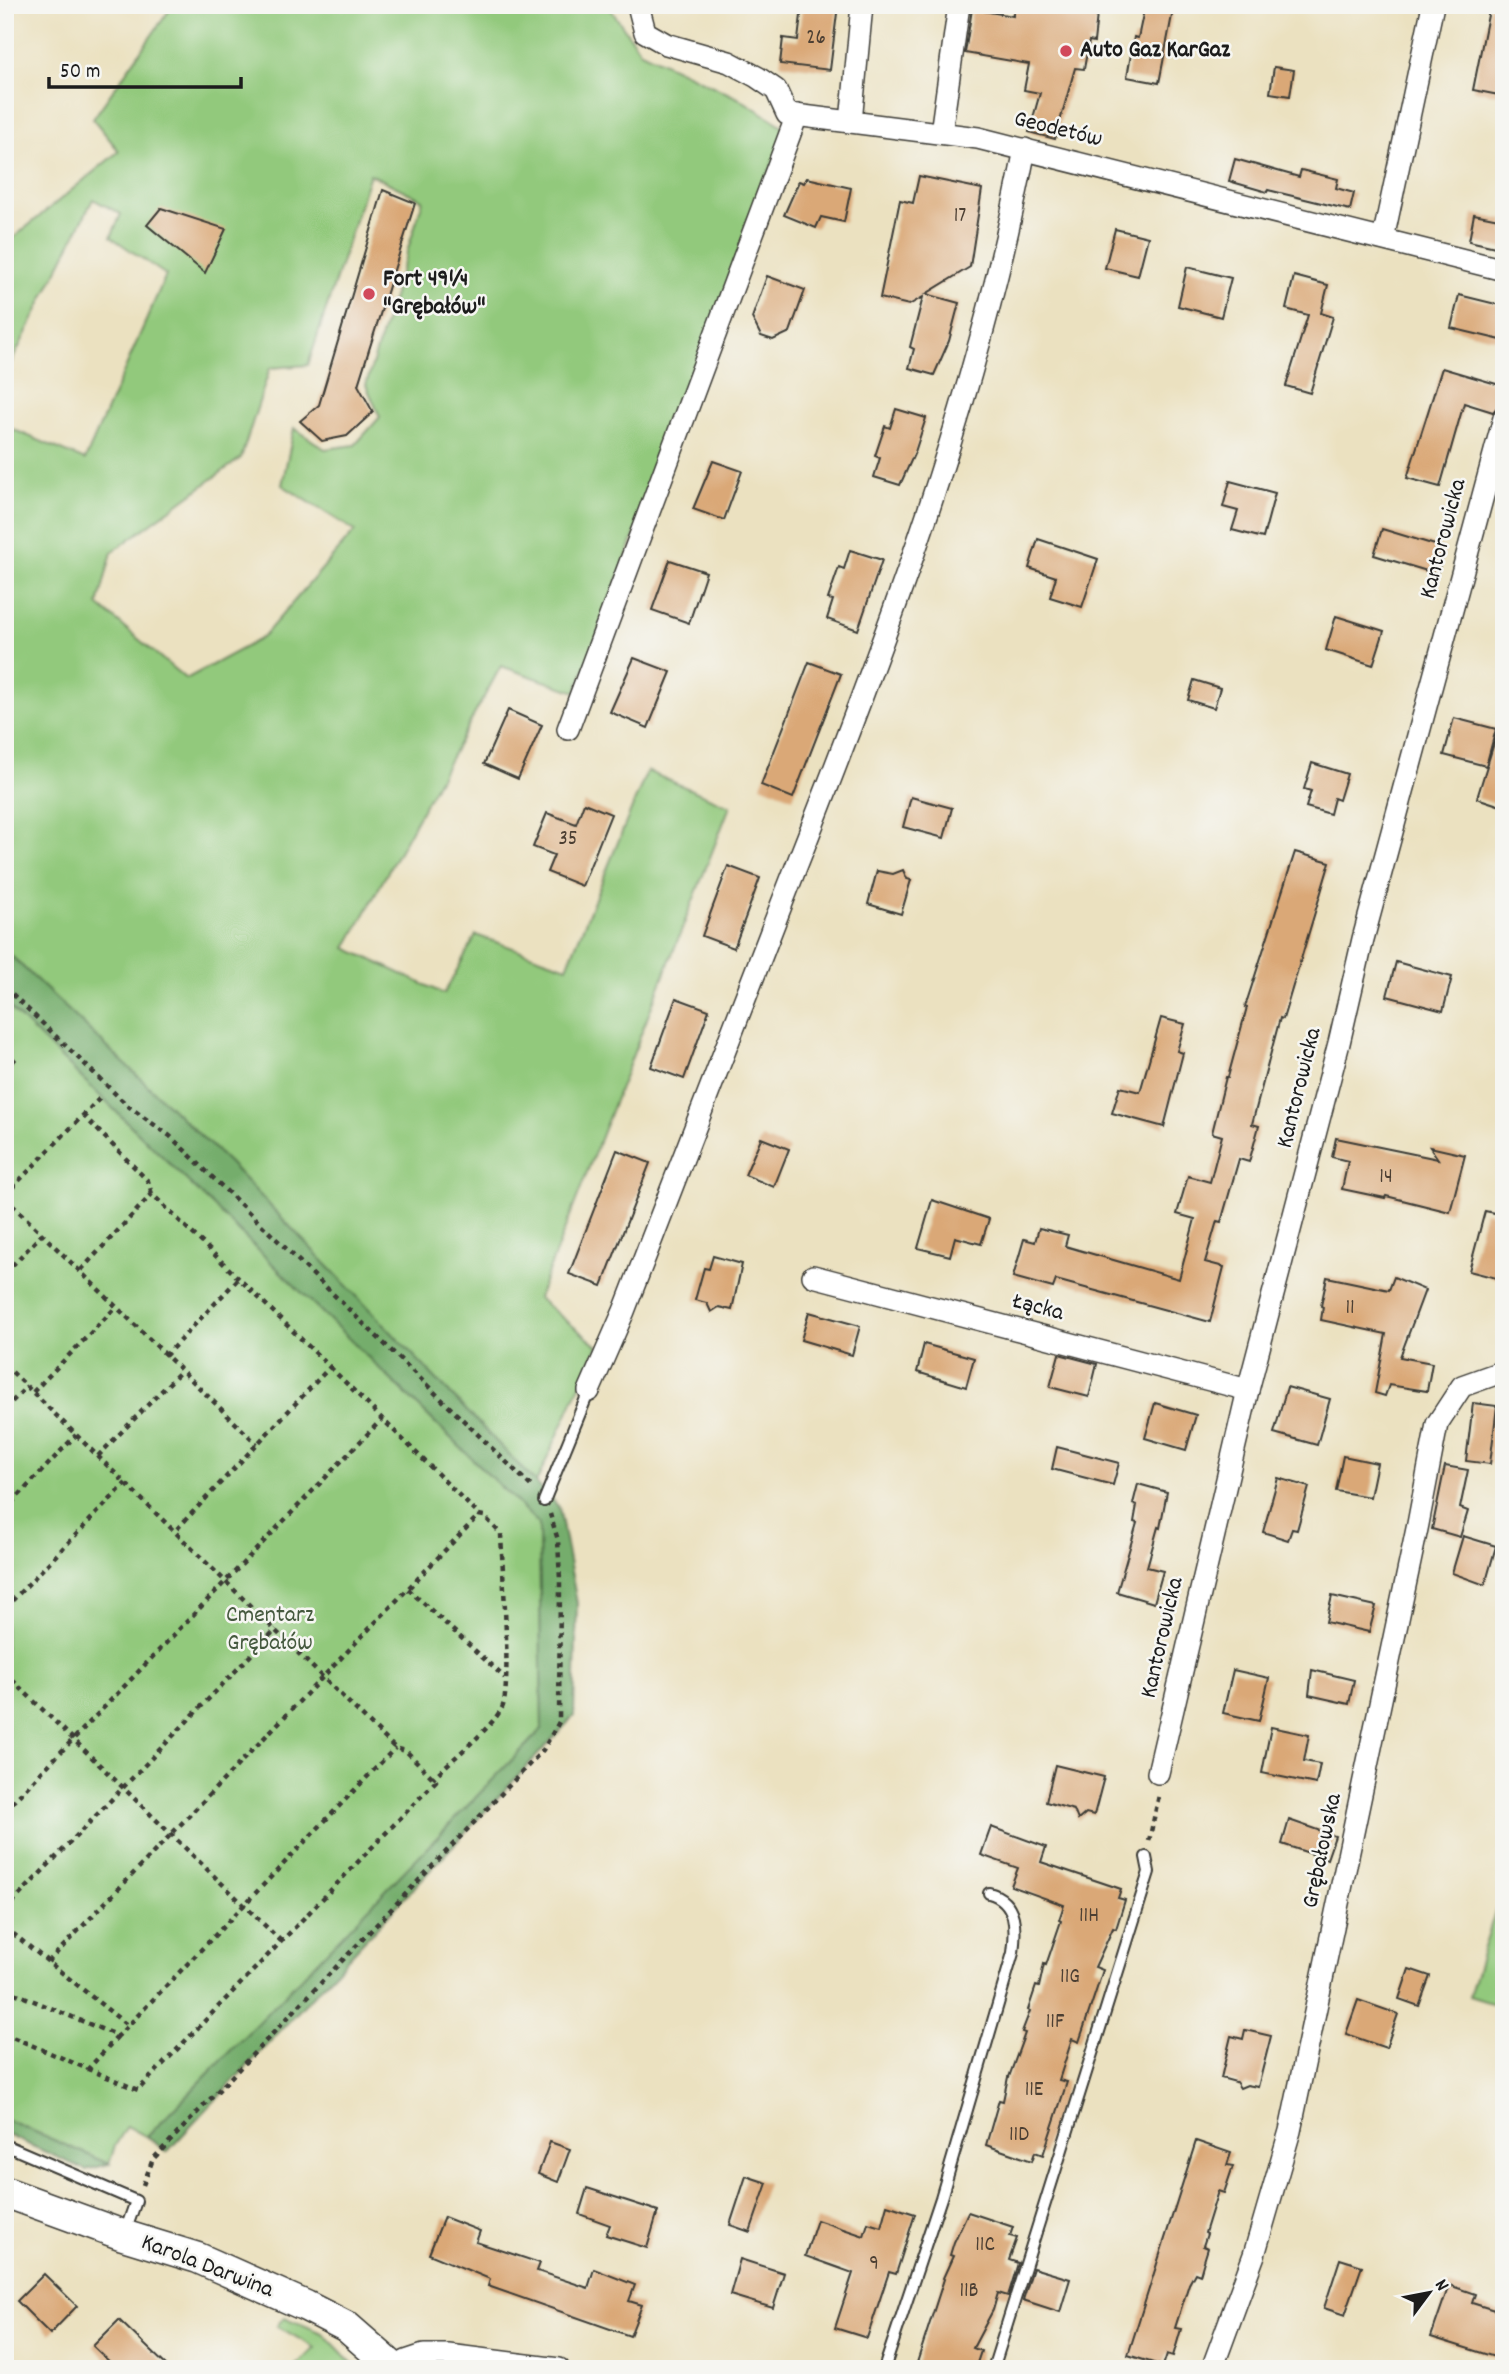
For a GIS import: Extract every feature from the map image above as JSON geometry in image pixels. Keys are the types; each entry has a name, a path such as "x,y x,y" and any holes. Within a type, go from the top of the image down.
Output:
{"street":[{"path":"568,729 797,115 787,114 776,90 757,77 729,62 666,44 645,32 638,5"},
{"path":"851,122 862,5"},
{"path":"941,133 959,5"},
{"path":"1383,239 1433,5"},
{"name":"Geodetów","path":"797,115 978,138 1504,270"},
{"path":"589,1391 624,1311 852,727 917,548 981,343 1025,149"},
{"name":"Kantorowicka","path":"1158,1773 1248,1390 1339,1044 1363,939 1504,418"},
{"name":"Łącka","path":"813,1276 1248,1390"},
{"name":"Grębałowska","path":"1212,2369 1254,2255 1290,2131 1416,1538 1437,1424 1462,1386 1504,1371"},
{"name":"Karola Darwina","path":"5,2192 123,2235 198,2258 306,2306 347,2327 395,2369 406,2361 424,2355 559,2369"}],"lane":[{"path":"544,1501 589,1391"},
{"path":"993,2369 1149,1872 1147,1852"},
{"path":"884,2369 941,2198 1013,1953 1016,1927 1012,1912 1001,1899 989,1894"},
{"path":"5,2145 136,2201 123,2235"}],"path":[{"path":"5,986 128,1106 170,1136 544,1501 558,1540 559,1722 543,1750 153,2159 136,2201"},
{"path":"5,1069 18,1056"},
{"path":"100,1098 5,1197 257,1444"},
{"path":"83,1115 148,1181 152,1194 501,1534 506,1679 503,1706 495,1718 433,1778"},
{"path":"81,1270 152,1194"},
{"path":"5,1272 43,1233"},
{"path":"165,1356 239,1278"},
{"path":"33,1392 116,1307"},
{"path":"5,1365 395,1748 406,1751 436,1781 138,2090 5,2034"},
{"path":"175,1531 330,1367"},
{"path":"98,1456 181,1371"},
{"path":"5,1409 27,1386"},
{"path":"5,1810 382,1419"},
{"path":"5,1510 76,1435"},
{"path":"5,1608 125,1483"},
{"path":"48,1962 479,1515"},
{"path":"408,1589 506,1679"},
{"path":"5,1910 276,1629"},
{"path":"5,1673 282,1942"},
{"path":"88,2070 127,2026 395,1748"},
{"path":"1147,1852 1160,1790 1158,1773"},
{"path":"5,1927 127,2026"},
{"path":"5,1989 118,2036"}],"green space":[{"path":"173,5 610,5 641,52 740,99 786,128 576,692 501,666 346,948 444,994 476,935 567,967 647,771 730,806 538,1298 598,1346 536,1483 228,1162 5,950 5,426 85,460 166,275 111,237 121,214 93,199 5,375 5,234 12,239 119,151 93,119","holes":["370,174 423,200 366,385 380,417 355,445 325,449 294,428 282,485 355,531 262,638 186,679 98,605 112,552 241,458 270,368 308,365"]},
{"path":"5,950 228,1162 559,1507 577,1603 574,1716 167,2152 147,2137 542,1729 539,1524 5,1003"},
{"name":"Cmentarz Grębałów","path":"5,1003 539,1524 542,1729 147,2137 127,2126 115,2146 109,2164 5,2119"},
{"path":"1504,1883 1504,2007 1469,1996"},
{"path":"5,2119 109,2164 86,2170 5,2134"},
{"path":"284,2317 323,2333 358,2369 292,2369 315,2348 277,2326"}],"building":[{"path":"816,5 838,5 830,70 780,64 783,38 798,40 802,7 816,9"},
{"path":"1014,5 1098,5 1094,42 1089,41 1084,69 1075,68 1055,139 1029,132 1040,93 1024,90 1029,64 965,53 972,9 1013,16"},
{"path":"1145,5 1174,5 1159,83 1127,77 1134,37 1138,38"},
{"path":"1490,5 1504,5 1504,96 1473,90"},
{"path":"1274,67 1294,70 1290,96 1270,93"},
{"path":"1235,159 1299,177 1301,170 1338,179 1336,188 1354,193 1350,210 1229,181"},
{"path":"919,176 982,189 970,267 926,294 959,303 949,341 934,375 909,368 914,349 910,347 923,297 909,305 880,298 900,200 913,203"},
{"path":"807,178 851,188 844,222 821,217 816,228 784,215 799,181 804,183"},
{"name":"Fort 49¼ \"Grębałów\"","path":"383,190 415,203 358,385 373,412 347,436 322,441 300,421 319,405"},
{"path":"161,208 226,229 205,273 147,225"},
{"path":"1474,214 1504,220 1504,249 1469,241"},
{"path":"1115,229 1148,237 1138,276 1105,268"},
{"path":"1187,267 1231,278 1221,317 1178,306"},
{"path":"767,276 805,290 790,332 773,340 761,336 752,318"},
{"path":"1294,276 1328,285 1321,313 1333,317 1310,393 1286,386 1308,315 1286,309"},
{"path":"1459,295 1504,306 1501,340 1451,328"},
{"path":"1442,368 1503,386 1493,412 1464,403 1440,487 1407,478"},
{"path":"896,409 926,418 900,485 874,477 880,458 875,456 885,426 890,428"},
{"path":"713,461 742,471 724,520 693,509"},
{"path":"1230,481 1275,493 1263,538 1232,530 1238,511 1223,507"},
{"path":"1382,529 1445,548 1437,574 1374,555"},
{"path":"1038,539 1098,559 1082,607 1050,597 1056,577 1029,568"},
{"path":"850,550 882,560 858,630 827,619 833,600 828,599 839,567 844,569"},
{"path":"670,560 706,572 689,623 652,610"},
{"path":"1336,616 1384,631 1373,665 1326,650"},
{"path":"634,658 671,672 648,728 610,712"},
{"path":"809,662 841,674 793,798 761,785"},
{"path":"1194,680 1220,688 1214,708 1188,700"},
{"path":"508,710 542,725 518,779 484,764"},
{"path":"1454,718 1496,729 1486,766 1444,755"},
{"path":"1499,727 1504,728 1504,807 1477,798"},
{"path":"1312,763 1347,774 1339,800 1334,798 1330,814 1306,807 1311,791 1304,789"},
{"path":"911,797 952,808 944,838 903,827"},
{"path":"584,803 611,814 582,886 547,872 554,855 533,847 547,813 576,824"},
{"path":"1295,852 1330,862 1283,1019 1280,1018 1252,1124 1259,1126 1249,1162 1239,1159 1221,1222 1217,1221 1205,1262 1224,1267 1210,1322 1056,1280 1053,1288 1013,1277 1024,1239 1035,1242 1039,1228 1068,1235 1065,1246 1179,1279 1195,1219 1177,1214 1188,1176 1210,1182 1222,1136 1212,1133 1226,1077 1245,1007"},
{"path":"728,866 760,878 734,948 702,936"},
{"path":"903,870 907,879 911,880 901,914 868,904 877,871 893,874"},
{"path":"1396,962 1452,977 1443,1011 1387,996"},
{"path":"676,998 709,1010 684,1079 651,1067"},
{"path":"1161,1018 1185,1024 1177,1051 1183,1053 1164,1127 1112,1113 1120,1087 1140,1092"},
{"path":"761,1138 789,1149 774,1187 745,1175"},
{"path":"1336,1138 1438,1159 1430,1147 1465,1155 1450,1212 1386,1196 1385,1198 1342,1189 1348,1161 1332,1157"},
{"path":"617,1150 650,1163 602,1286 569,1274"},
{"path":"932,1200 989,1219 981,1244 955,1237 950,1256 918,1248"},
{"path":"1485,1211 1504,1215 1504,1280 1469,1271"},
{"path":"713,1256 742,1264 732,1310 719,1307 711,1312 707,1303 695,1300 704,1268 709,1269"},
{"path":"1327,1277 1389,1290 1394,1277 1425,1290 1400,1357 1432,1363 1427,1391 1389,1385 1385,1396 1375,1393 1386,1334 1321,1320"},
{"path":"809,1312 860,1326 852,1355 801,1340"},
{"path":"924,1344 974,1358 966,1387 917,1372"},
{"path":"1059,1354 1097,1364 1089,1397 1050,1387"},
{"path":"1287,1387 1330,1399 1317,1445 1274,1433"},
{"path":"1155,1403 1196,1415 1186,1450 1145,1438"},
{"path":"1473,1403 1497,1406 1490,1464 1466,1461"},
{"path":"1057,1447 1119,1463 1113,1485 1052,1469"},
{"path":"1343,1456 1377,1463 1370,1497 1336,1491"},
{"path":"1445,1466 1468,1470 1460,1508 1468,1511 1460,1537 1432,1529"},
{"path":"1278,1478 1309,1487 1297,1530 1292,1529 1288,1540 1263,1532"},
{"path":"1138,1484 1167,1492 1160,1528 1158,1527 1147,1567 1163,1571 1154,1603 1117,1592 1137,1523 1134,1522 1137,1505 1133,1504"},
{"path":"1463,1536 1496,1546 1485,1585 1452,1573"},
{"path":"1332,1596 1376,1606 1369,1632 1326,1622"},
{"path":"1233,1670 1269,1678 1259,1721 1223,1713"},
{"path":"1312,1670 1354,1680 1349,1704 1309,1695"},
{"path":"1271,1727 1309,1735 1304,1761 1320,1764 1316,1784 1262,1773"},
{"path":"1055,1765 1104,1777 1094,1815 1086,1813 1078,1820 1074,1810 1046,1802"},
{"path":"1289,1820 1335,1836 1327,1859 1282,1844"},
{"path":"991,1827 1046,1847 1041,1862 1121,1889 1118,1898 1125,1900 1116,1929 1113,1928 1095,1967 1103,1970 1079,2042 1072,2039 1059,2080 1067,2082 1043,2155 1035,2152 1032,2161 986,2145 999,2100 1003,2101 1008,2077 1025,2033 1022,2032 1030,2011 1028,2010 1036,1986 1039,1987 1064,1905 1011,1886 1018,1868 981,1855"},
{"path":"1409,1969 1430,1976 1419,2006 1399,1999"},
{"path":"1358,2000 1398,2014 1386,2048 1346,2034"},
{"path":"1245,2030 1271,2036 1258,2087 1247,2085 1240,2088 1236,2082 1221,2078 1231,2036 1243,2039"},
{"path":"1196,2141 1231,2153 1227,2165 1233,2166 1224,2193 1218,2191 1205,2233 1207,2234 1203,2246 1208,2248 1200,2275 1195,2273 1189,2284 1175,2328 1181,2329 1173,2356 1167,2354 1163,2366 1128,2355"},
{"path":"550,2142 570,2149 558,2182 538,2174"},
{"path":"746,2176 767,2183 750,2232 730,2225"},
{"path":"587,2188 658,2211 647,2248 606,2235 610,2225 579,2214"},
{"path":"887,2205 915,2214 896,2274 889,2272 867,2338 835,2328 853,2273 805,2256 817,2220 864,2236 868,2223 881,2227"},
{"path":"968,2212 1013,2227 1010,2236 1017,2238 1009,2260 1018,2263 1008,2296 998,2293 993,2310 973,2348 981,2351 975,2369 915,2369 943,2278 953,2256 950,2255 954,2242"},
{"path":"444,2217 480,2231 476,2242 540,2263 537,2271 588,2288 594,2269 635,2285 629,2301 642,2305 630,2336 488,2286 490,2279 429,2254"},
{"path":"740,2259 784,2273 773,2308 730,2295"},
{"path":"1340,2259 1362,2266 1345,2315 1324,2308"},
{"path":"1033,2268 1070,2279 1060,2312 1023,2300"},
{"path":"44,2274 77,2306 50,2334 17,2301"},
{"path":"1449,2285 1475,2294 1472,2303 1504,2313 1504,2360 1431,2337"},
{"path":"119,2320 170,2369 117,2369 93,2346"}],"place":[{"name":"Auto Gaz KarGaz","path":"1066,51"},
{"name":"Fort 49¼ \"Grębałów\"","path":"369,294"}]}
